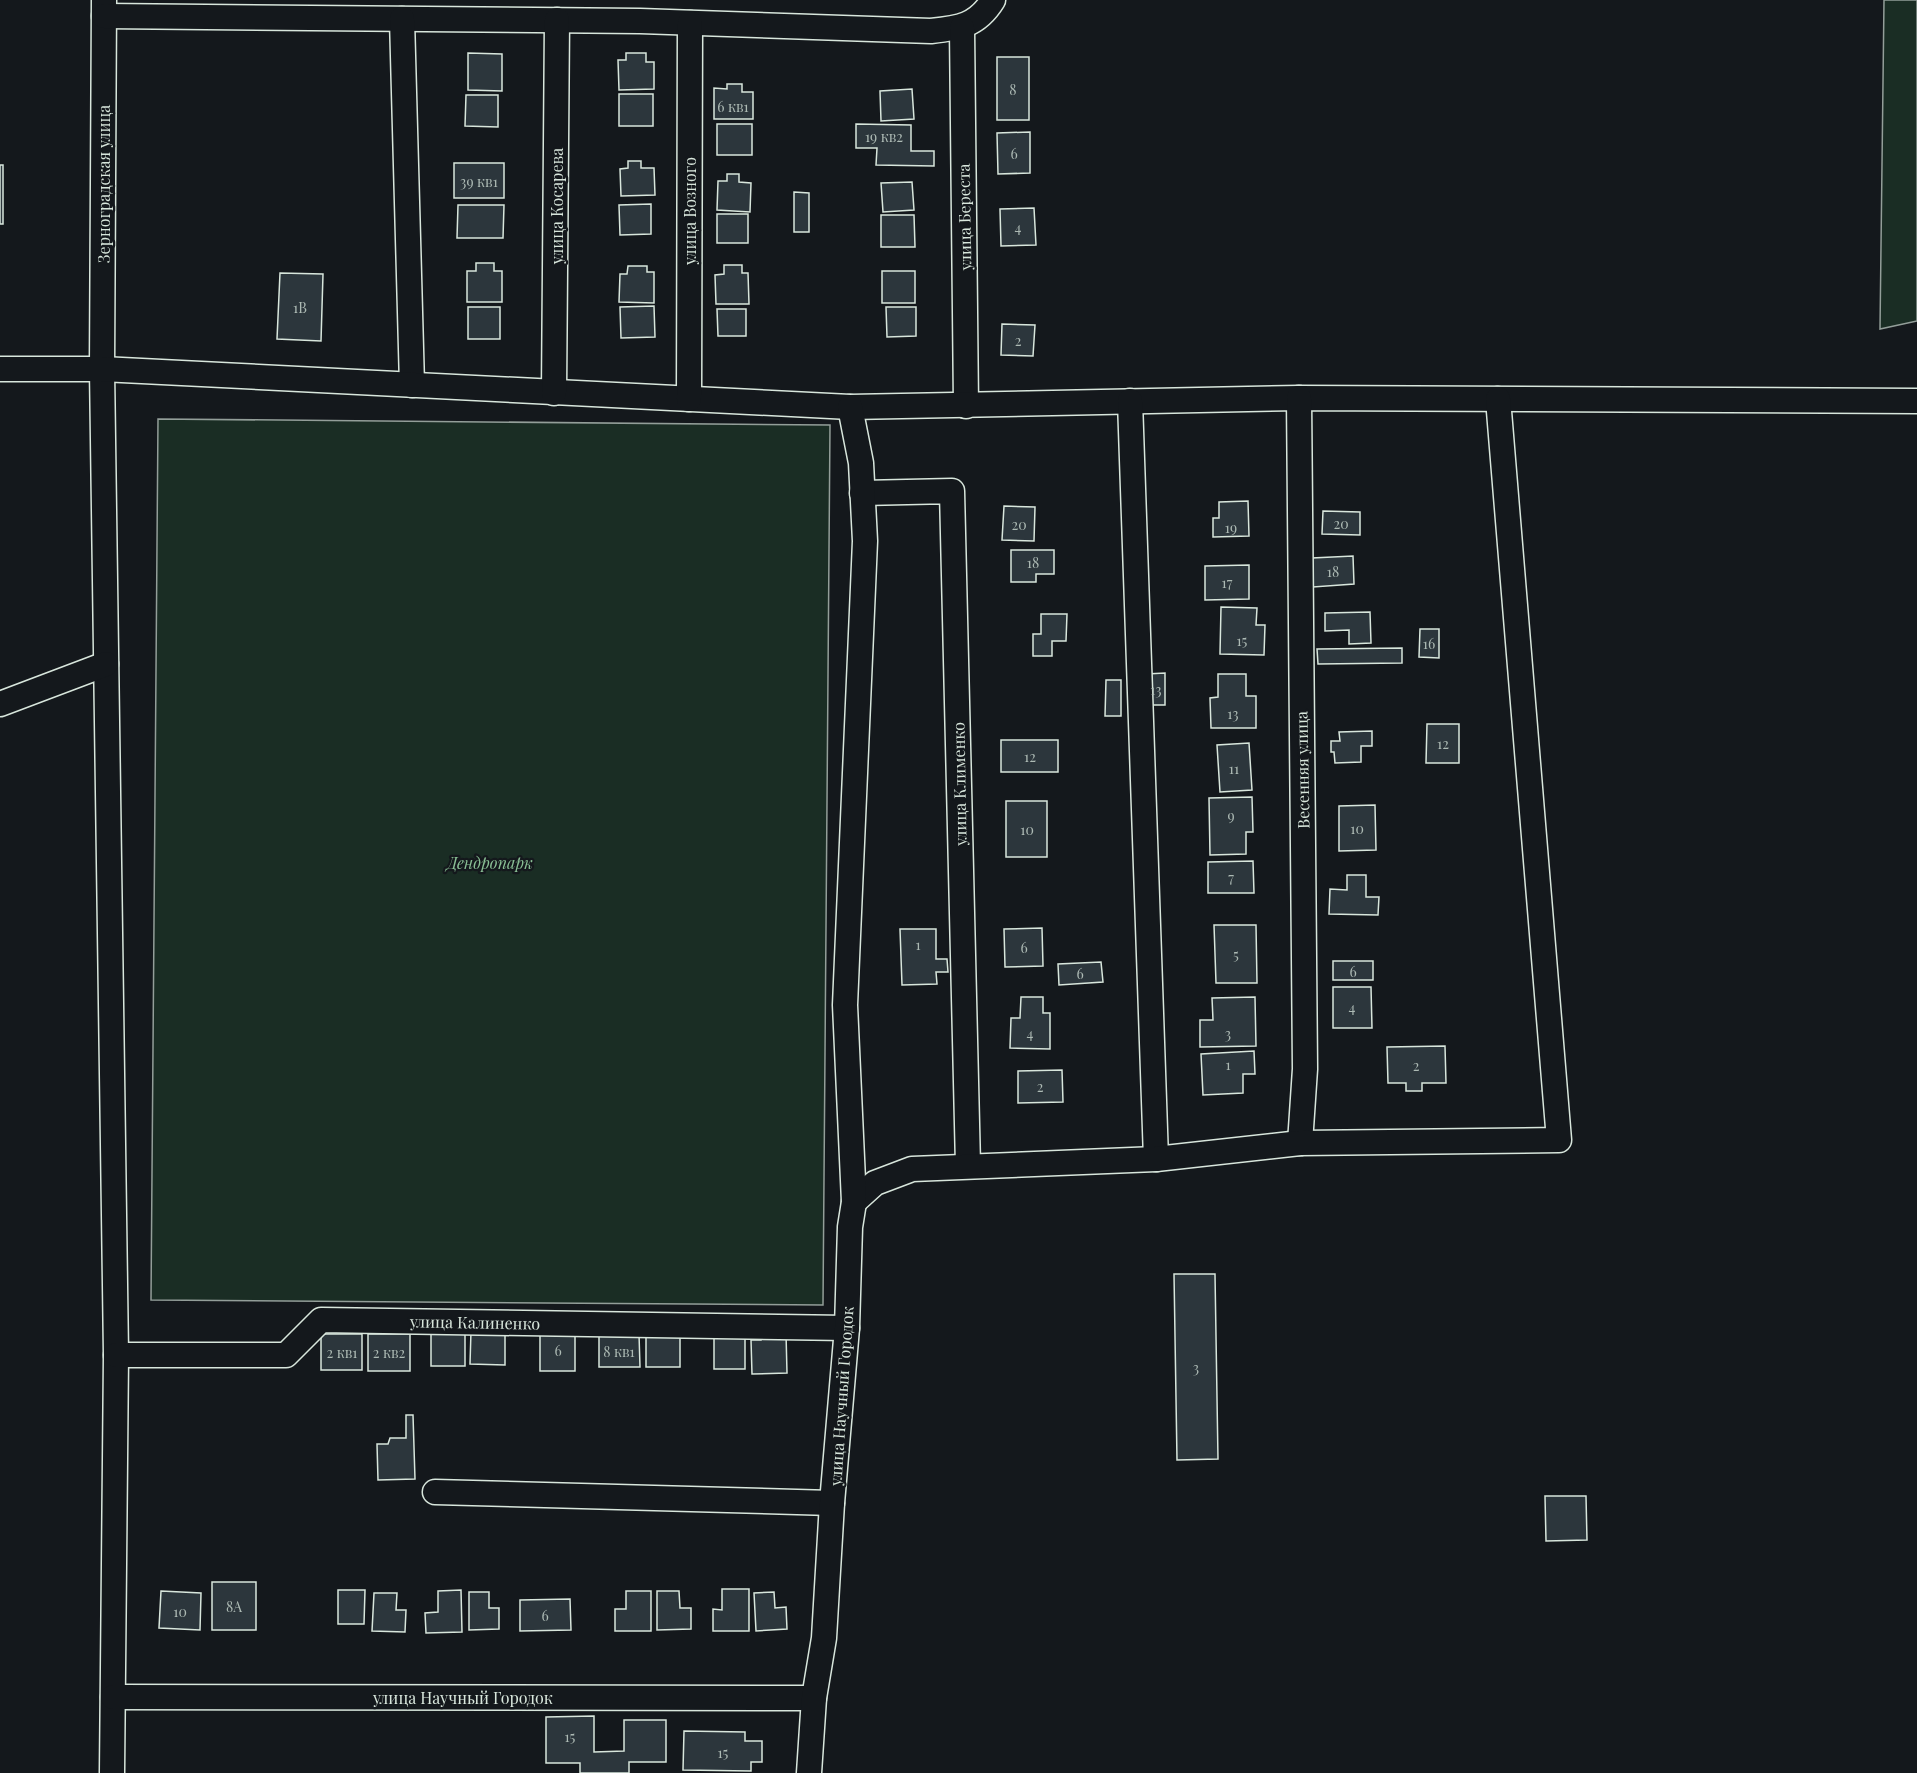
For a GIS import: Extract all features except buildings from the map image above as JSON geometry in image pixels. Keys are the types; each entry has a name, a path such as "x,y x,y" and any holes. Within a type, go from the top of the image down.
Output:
{"street":[{"path":"104,8 402,19 429,9 557,20 640,11 690,23 931,31 962,28 987,10 993,0"},
{"name":"Зерноградская улица","path":"104,8 102,369 116,1354 112,1773"},
{"path":"402,19 412,386"},
{"name":"улица Косарева","path":"554,393 557,20"},
{"name":"улица Возного","path":"688,399 690,23"},
{"name":"улица Береста","path":"962,28 966,406"},
{"path":"0,369 102,369 850,407 1299,398 1917,401"},
{"name":"Весенняя улица","path":"1299,398 1305,1069 1300,1143"},
{"path":"854,1202 875,1183 912,1169 1156,1160 1300,1143 1559,1140 1498,399"},
{"path":"1130,401 1156,1160"},
{"name":"улица Научный Городок","path":"809,1773 814,1698 824,1638 832,1503 847,1328 850,1227 854,1202 845,1005 865,541 861,463 850,407"},
{"name":"улица Клименко","path":"862,493 952,491 968,1166"},
{"path":"0,704 106,664"},
{"name":"улица Калиненко","path":"116,1354 286,1354 321,1320 847,1328"},
{"path":"435,1492 832,1503"},
{"name":"улица Научный Городок","path":"112,1697 814,1698"}],"green space":[{"path":"1884,0 1917,0 1917,321 1880,329"},
{"name":"Дендропарк","path":"158,419 830,425 823,1305 151,1300"}]}
